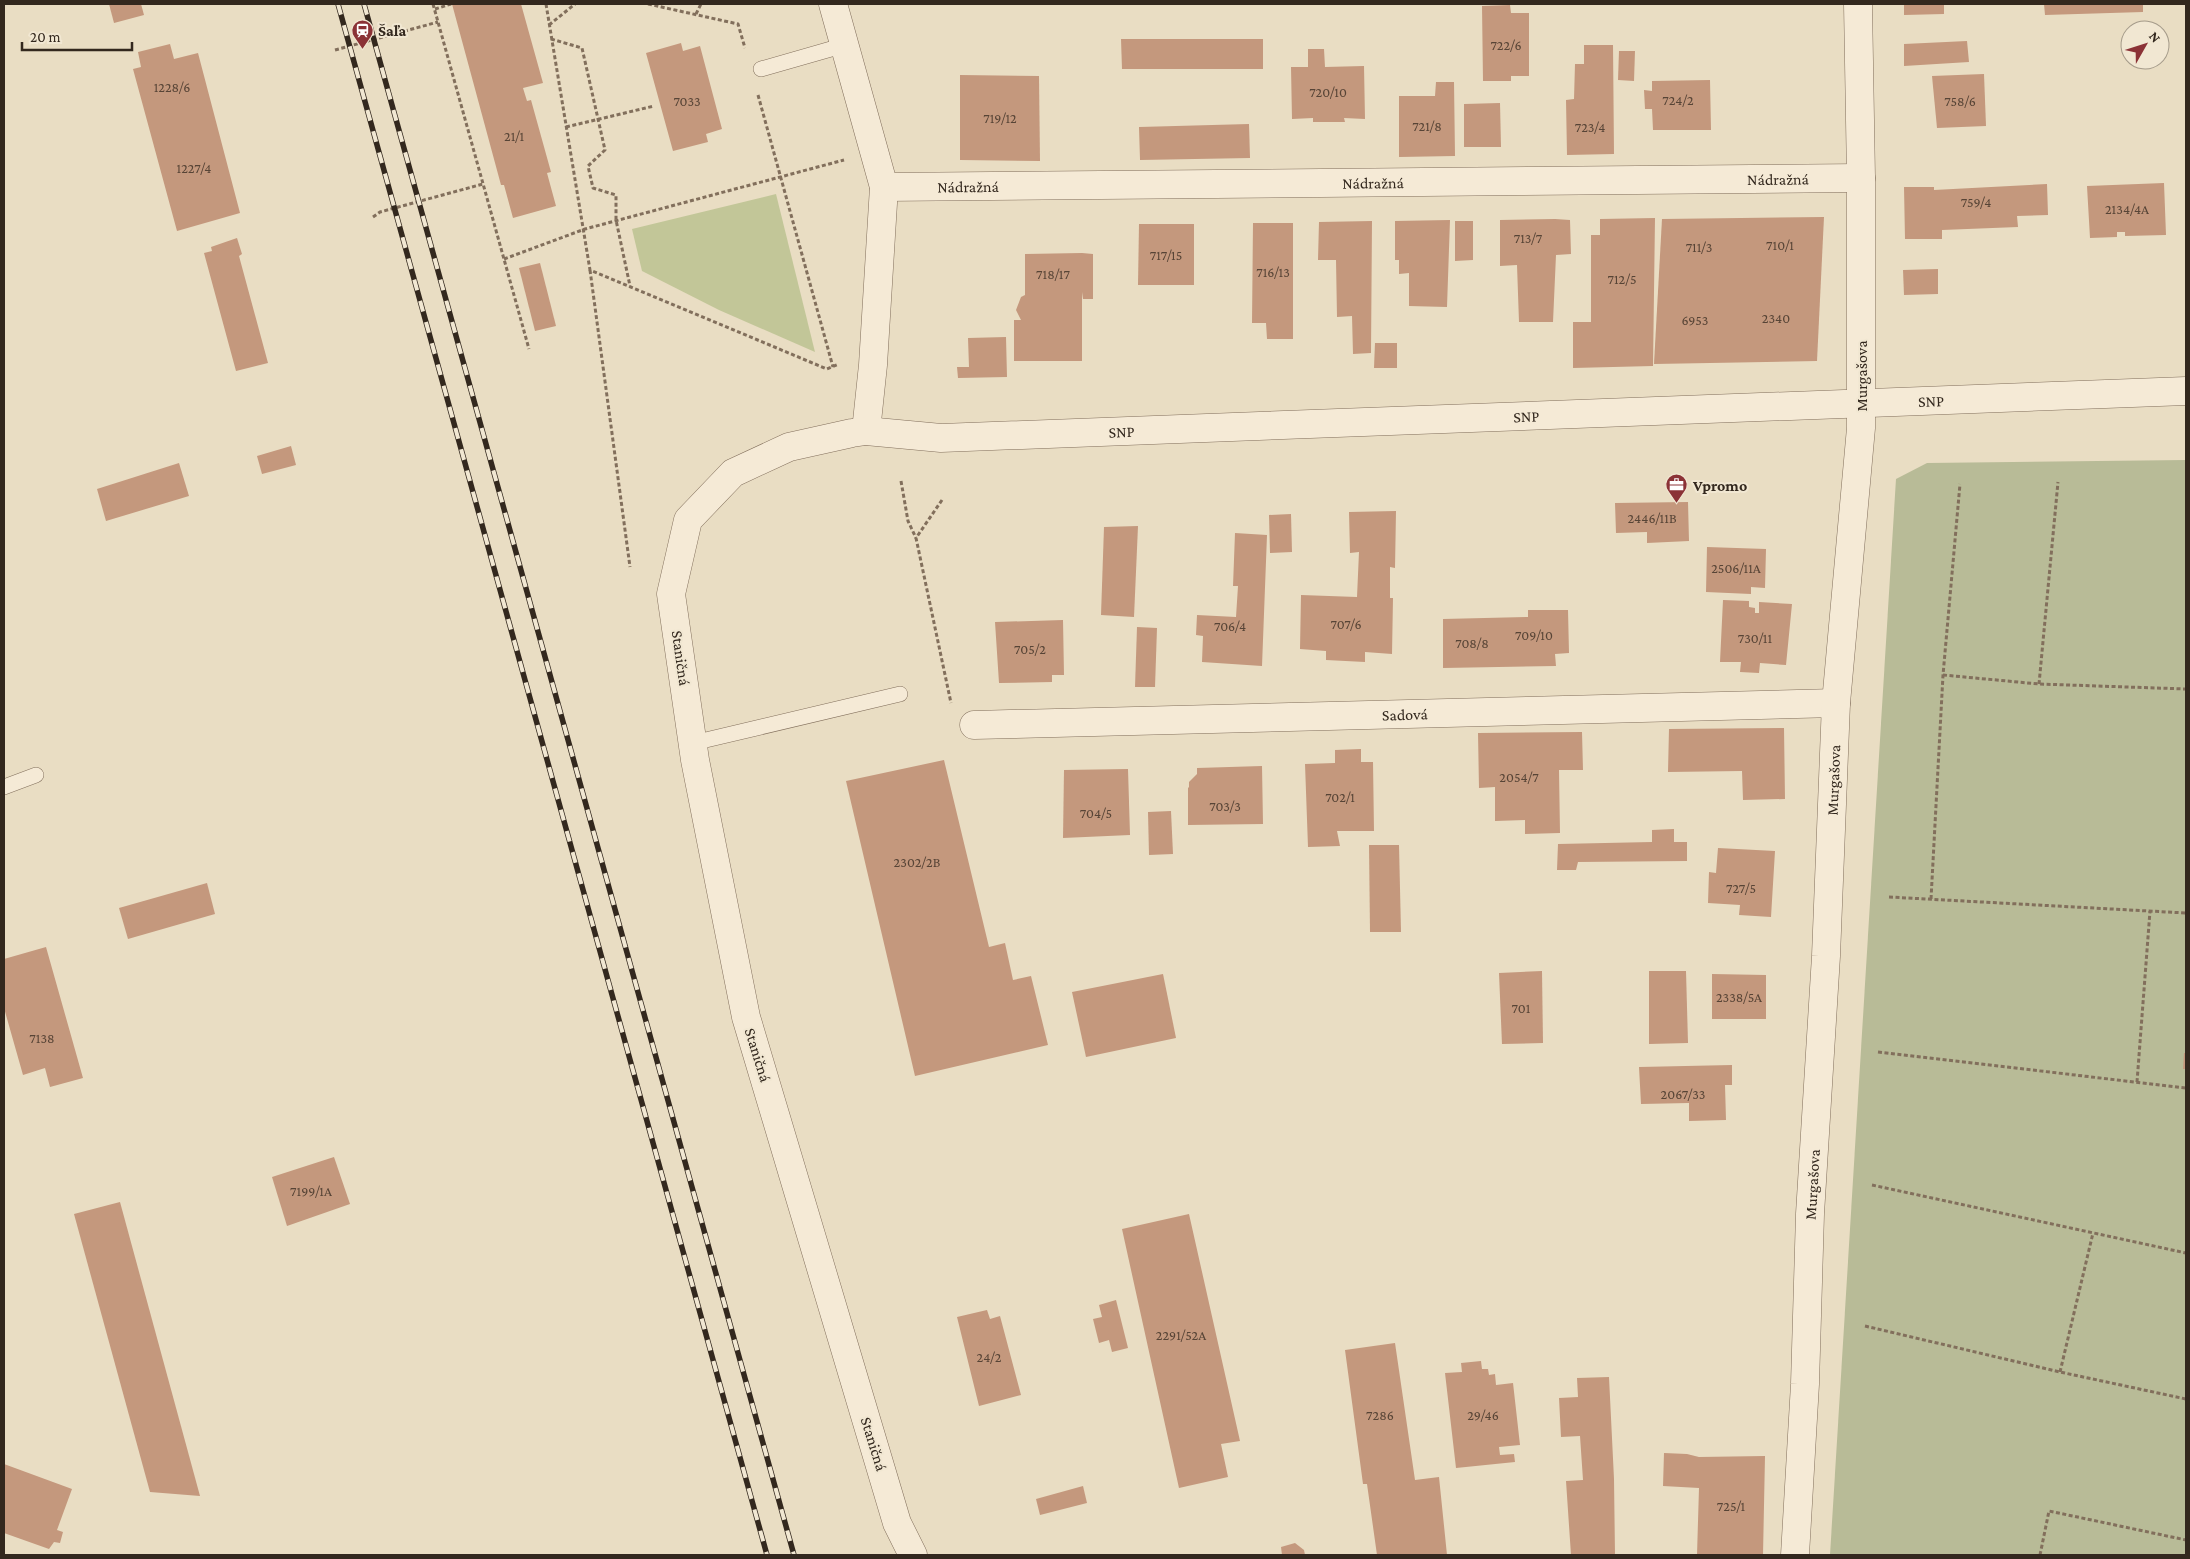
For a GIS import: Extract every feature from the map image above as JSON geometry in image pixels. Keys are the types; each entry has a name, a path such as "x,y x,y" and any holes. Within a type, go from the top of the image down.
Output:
{"street":[{"path":"834,4 884,187 873,365 866,431"},
{"name":"Murgašova","path":"1794,1555 1805,1384 1810,1214 1826,956 1836,703 1861,428 1861,178 1858,4"},
{"name":"Nádražná","path":"884,187 1861,178"},
{"name":"SNP","path":"683,542 688,520 733,473 789,447 866,431 941,438 2186,390"},
{"name":"Staničná","path":"683,542 671,594 693,743 746,1017 897,1523 913,1555"},
{"name":"Sadová","path":"974,725 1836,703"}],"lane":[{"path":"761,69 845,45"},
{"path":"693,743 900,694"},
{"path":"4,786 36,775"}],"path":[{"path":"433,4 529,349"},
{"path":"435,9 452,4"},
{"path":"546,4 584,229 630,567"},
{"path":"549,25 575,4"},
{"path":"648,4 738,24 746,53"},
{"path":"696,14 701,4"},
{"path":"335,50 438,22"},
{"path":"551,39 582,48 605,150 588,166 592,188 616,195 616,220 630,286"},
{"path":"757,91 834,367"},
{"path":"566,127 654,106"},
{"path":"504,259 584,229 845,160"},
{"path":"373,218 380,212 483,184"},
{"path":"590,270 828,369 841,364"},
{"path":"901,481 908,521 916,538 956,724 974,725"},
{"path":"2039,684 2058,482"},
{"path":"1931,899 1943,675 1960,484"},
{"path":"916,538 942,500"},
{"path":"1943,675 2039,684 2186,689"},
{"path":"1889,897 2186,912"},
{"path":"2137,1082 2150,911"},
{"path":"1878,1052 2186,1088"},
{"path":"1872,1185 2186,1253"},
{"path":"2060,1372 2093,1233"},
{"path":"1865,1326 2060,1372 2186,1398"},
{"path":"2040,1555 2049,1511 2186,1540"}],"green space":[{"path":"776,194 815,352 719,310 642,271 632,229"},
{"path":"2186,460 2186,1555 1830,1555 1896,479 1927,463"}],"building":[{"path":"109,4 141,4 144,15 114,23"},
{"path":"452,4 521,4 543,83 523,88 527,101 531,100 551,172 547,173 556,206 513,218 504,185 501,185"},
{"path":"1904,4 1944,4 1944,14 1904,15"},
{"path":"2044,4 2143,4 2143,12 2045,15"},
{"path":"1510,5 1511,13 1529,13 1529,76 1511,76 1511,81 1483,81 1482,6"},
{"path":"1121,39 1263,39 1263,69 1122,69"},
{"path":"1967,41 1969,62 1904,66 1904,44"},
{"path":"681,43 683,51 700,46 722,129 706,134 708,142 673,151 646,53"},
{"path":"170,44 174,59 198,53 240,213 177,231 133,69 141,67 138,52"},
{"path":"1584,45 1613,45 1614,154 1567,155 1566,100 1574,99 1575,64 1584,64"},
{"path":"1308,49 1324,49 1325,67 1364,66 1365,119 1344,118 1345,122 1313,122 1313,118 1292,119 1291,67 1308,67"},
{"path":"1619,51 1635,51 1634,81 1618,80"},
{"path":"1984,74 1986,126 1937,128 1932,76"},
{"path":"960,75 1039,76 1040,161 960,160"},
{"path":"1710,80 1711,130 1653,130 1652,109 1645,109 1644,90 1652,91 1652,81"},
{"path":"1436,82 1454,82 1455,156 1399,157 1399,96 1435,96"},
{"path":"1500,103 1501,147 1464,147 1464,104"},
{"path":"1249,124 1250,158 1140,160 1139,127"},
{"path":"2164,183 2166,235 2125,236 2125,232 2117,232 2117,237 2090,238 2087,186"},
{"path":"2047,184 2048,215 2017,216 2018,227 1942,230 1942,239 1905,239 1904,187 1934,187 1934,190"},
{"path":"1824,217 1817,361 1654,364 1662,219"},
{"path":"1655,218 1653,366 1573,368 1573,322 1591,322 1591,235 1600,235 1600,219"},
{"path":"1450,220 1447,307 1409,306 1409,273 1399,274 1399,260 1395,260 1395,221"},
{"path":"1500,220 1570,220 1571,254 1556,255 1553,322 1519,322 1517,265 1500,266"},
{"path":"1372,221 1371,353 1353,354 1352,316 1337,317 1336,260 1318,260 1319,222"},
{"path":"1455,221 1473,221 1473,260 1455,261"},
{"path":"1253,223 1293,223 1293,339 1267,339 1266,323 1252,323"},
{"path":"1139,224 1194,224 1194,285 1138,285"},
{"path":"237,238 242,254 239,256 268,363 236,371 204,253 212,251 211,247"},
{"path":"1025,254 1093,254 1093,299 1083,299 1082,292 1082,361 1014,361 1014,320 1021,320 1016,310 1021,297 1025,295"},
{"path":"540,263 556,326 535,331 519,268"},
{"path":"1938,269 1938,294 1904,295 1903,270"},
{"path":"1006,337 1007,377 958,378 957,367 969,367 968,338"},
{"path":"1375,343 1397,343 1397,368 1374,368"},
{"path":"291,446 296,465 262,474 257,456"},
{"path":"179,463 189,496 106,521 97,489"},
{"path":"1688,502 1689,541 1647,543 1647,532 1616,533 1615,503"},
{"path":"1396,511 1395,568 1390,567 1390,598 1393,598 1392,654 1365,652 1365,662 1326,660 1326,651 1300,649 1301,595 1357,597 1359,552 1350,553 1349,512"},
{"path":"1291,514 1292,552 1270,553 1269,515"},
{"path":"1138,526 1134,617 1101,615 1104,527"},
{"path":"1235,533 1267,535 1262,666 1202,662 1203,636 1196,635 1197,615 1236,617 1238,586 1233,586"},
{"path":"1707,547 1766,549 1765,588 1751,587 1751,594 1706,592"},
{"path":"1723,600 1749,601 1749,607 1755,608 1755,613 1759,613 1759,602 1792,604 1786,665 1760,663 1759,673 1740,672 1741,662 1720,662"},
{"path":"1528,610 1568,610 1569,653 1555,654 1556,666 1443,668 1443,619 1528,617"},
{"path":"1063,620 1064,675 1052,675 1052,682 999,683 995,622"},
{"path":"1137,627 1157,628 1155,687 1135,687"},
{"path":"1784,728 1785,799 1743,800 1742,771 1668,772 1669,729"},
{"path":"1582,732 1583,770 1559,770 1560,833 1525,834 1525,820 1495,821 1495,787 1479,788 1478,733"},
{"path":"1361,749 1361,762 1373,762 1374,831 1337,831 1340,846 1308,847 1305,764 1335,763 1335,750"},
{"path":"944,760 989,947 1005,943 1013,980 1031,976 1048,1045 915,1076 846,781"},
{"path":"1262,766 1263,824 1188,825 1188,787 1189,782 1197,774 1197,768"},
{"path":"1128,769 1130,835 1063,838 1064,770"},
{"path":"1171,811 1173,854 1149,855 1148,812"},
{"path":"1674,829 1674,842 1687,842 1687,861 1578,862 1576,870 1557,870 1558,844 1652,842 1652,830"},
{"path":"1369,845 1399,845 1401,932 1370,932"},
{"path":"1718,848 1775,851 1771,917 1739,915 1740,905 1708,903 1709,872 1716,873"},
{"path":"207,883 215,914 128,939 119,908"},
{"path":"46,947 83,1078 50,1087 45,1068 23,1075 4,1008 4,959"},
{"path":"1542,971 1543,1043 1502,1044 1499,973"},
{"path":"1649,971 1686,971 1688,1043 1649,1044"},
{"path":"1163,974 1176,1038 1086,1057 1072,992"},
{"path":"1712,974 1766,975 1766,1019 1712,1019"},
{"path":"2184,1053 2186,1053 2186,1069 2183,1069"},
{"path":"1732,1065 1732,1085 1725,1085 1726,1120 1689,1121 1689,1103 1641,1104 1639,1067"},
{"path":"334,1157 350,1204 287,1226 272,1177"},
{"path":"120,1202 200,1496 150,1492 74,1214"},
{"path":"1189,1214 1240,1441 1221,1444 1228,1477 1179,1488 1122,1229"},
{"path":"1116,1300 1128,1348 1112,1352 1109,1340 1099,1343 1093,1319 1102,1317 1099,1305"},
{"path":"987,1310 990,1319 1000,1316 1021,1395 979,1406 957,1317"},
{"path":"1395,1343 1415,1480 1439,1477 1447,1555 1377,1555 1367,1484 1363,1484 1345,1350"},
{"path":"1481,1361 1482,1369 1488,1369 1489,1375 1495,1374 1496,1385 1513,1383 1520,1445 1499,1447 1500,1455 1514,1454 1515,1462 1456,1468 1445,1373 1462,1372 1461,1363"},
{"path":"1609,1377 1614,1479 1615,1555 1571,1555 1566,1481 1583,1480 1580,1436 1561,1437 1559,1398 1578,1397 1577,1378"},
{"path":"1664,1453 1687,1454 1699,1457 1765,1456 1763,1555 1697,1555 1699,1488 1663,1486"},
{"path":"4,1464 72,1489 57,1530 63,1532 60,1543 54,1542 49,1549 4,1533"},
{"path":"1083,1486 1087,1503 1040,1515 1036,1499"},
{"path":"1295,1543 1304,1550 1305,1555 1282,1555 1281,1547"}],"railway":[{"path":"338,4 767,1555"},
{"path":"364,4 794,1555"}],"place":[{"name":"Šaľa","path":"362,49"},
{"name":"Vpromo","path":"1677,504"}]}
